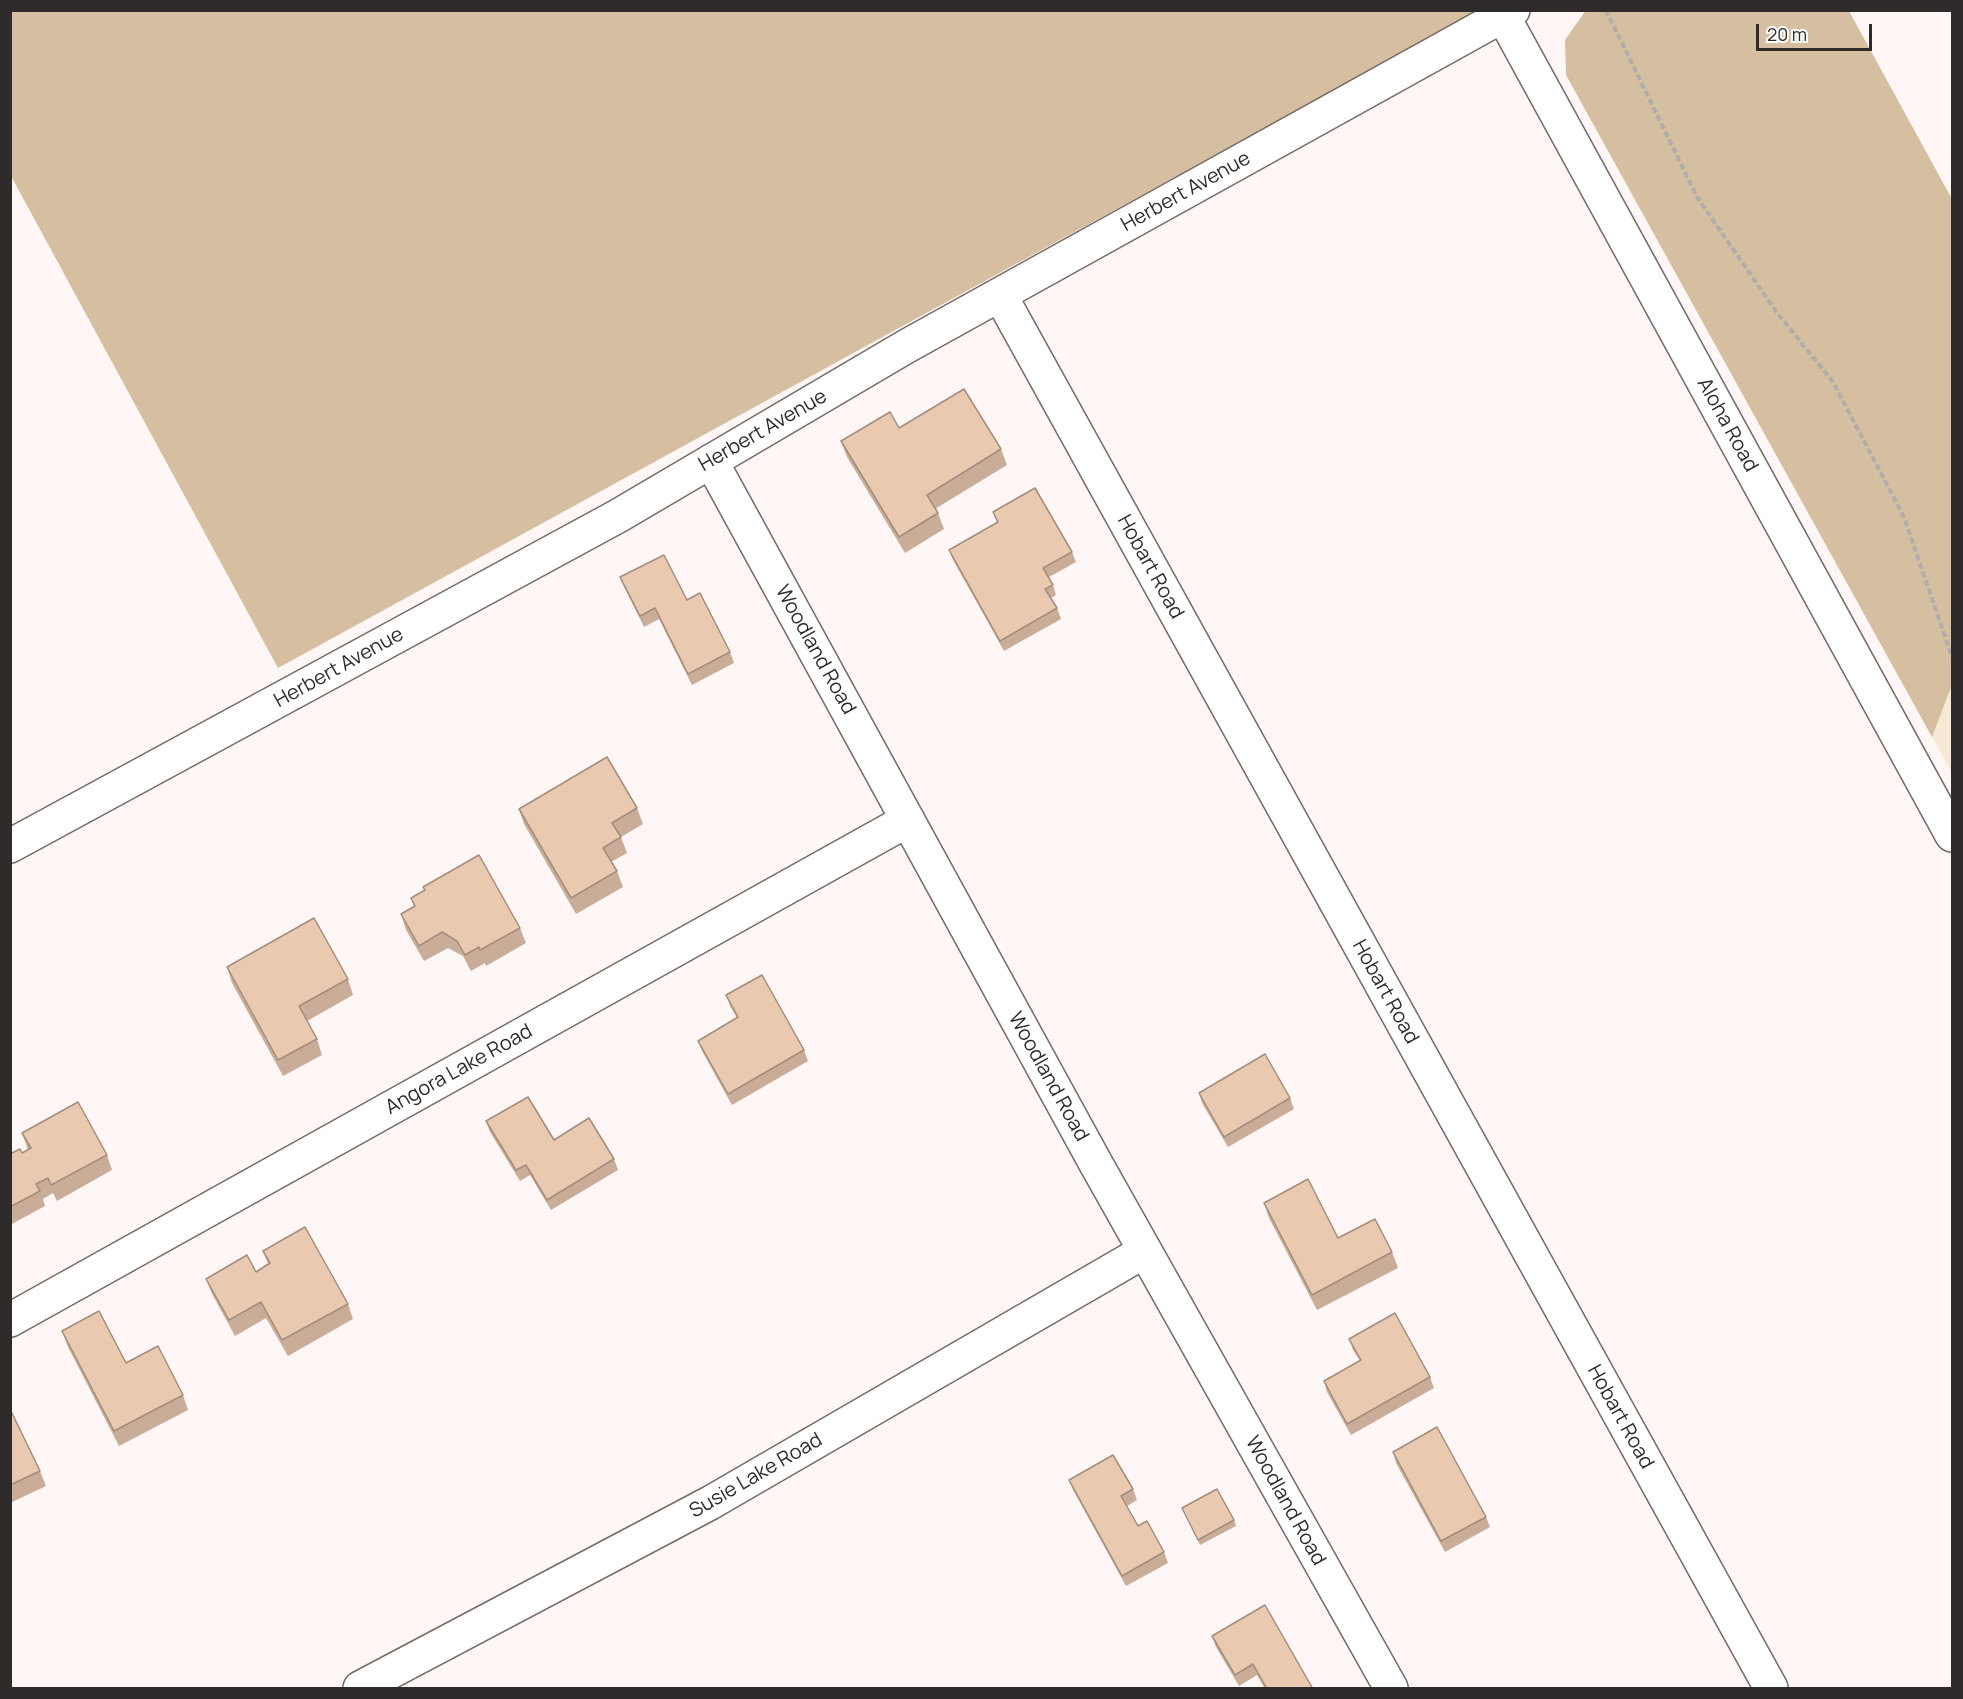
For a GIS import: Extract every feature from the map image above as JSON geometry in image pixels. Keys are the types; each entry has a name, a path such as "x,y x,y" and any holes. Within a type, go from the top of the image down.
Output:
{"street":[{"name":"Herbert Avenue","path":"10,846 608,521 1000,295 1508,13"},
{"name":"Aloha Road","path":"1508,13 1953,834"},
{"name":"Hobart Road","path":"1000,295 1771,1689"},
{"name":"Woodland Road","path":"711,461 1145,1251 1391,1689"},
{"name":"Angora Lake Road","path":"10,1320 908,820"},
{"name":"Susie Lake Road","path":"360,1689 710,1503 1145,1251"}],"path":[{"path":"1606,10 1697,197 1775,310 1839,393 1904,517 1953,657"}],"shaded area":[{"path":"1586,10 1849,11 1952,199 1952,685 1932,737 1566,75 1565,40"},
{"path":"10,11 1478,11 278,668 11,176"},
{"path":"1952,685 1952,773 1932,737"}],"building":[{"path":"964,389 1001,449 927,495 938,513 899,537 841,441 890,412 899,428"},
{"path":"1035,488 1072,552 1043,568 1053,585 1045,589 1057,608 1000,641 949,550 998,522 993,512"},
{"path":"664,555 687,600 700,593 730,652 688,674 655,608 640,616 620,577"},
{"path":"607,757 637,808 612,823 621,837 603,848 617,871 571,898 519,809"},
{"path":"479,855 520,928 480,950 479,947 465,955 457,941 442,932 419,946 401,914 415,906 411,898 425,890 423,887"},
{"path":"314,918 348,979 299,1006 317,1039 278,1060 227,967"},
{"path":"762,975 804,1050 728,1094 698,1041 738,1017 726,995"},
{"path":"1265,1054 1290,1098 1224,1137 1199,1093"},
{"path":"528,1097 554,1140 589,1118 614,1159 547,1200 526,1165 516,1170 486,1121"},
{"path":"78,1102 107,1155 51,1185 48,1178 36,1184 40,1191 10,1207 10,1154 20,1149 22,1153 31,1148 22,1133"},
{"path":"1308,1179 1338,1238 1375,1219 1392,1252 1312,1295 1264,1203"},
{"path":"305,1227 348,1304 282,1340 261,1302 229,1320 206,1279 247,1255 256,1272 270,1263 263,1251"},
{"path":"99,1311 126,1363 158,1346 183,1395 114,1431 62,1331"},
{"path":"1395,1313 1430,1377 1347,1424 1324,1381 1361,1360 1349,1339"},
{"path":"10,1409 40,1471 10,1485"},
{"path":"1437,1427 1486,1517 1441,1541 1393,1452"},
{"path":"1113,1455 1133,1489 1121,1496 1138,1526 1147,1521 1164,1552 1122,1576 1069,1480"},
{"path":"1217,1489 1234,1520 1198,1540 1182,1508"},
{"path":"1265,1605 1313,1689 1267,1689 1253,1664 1235,1675 1212,1636"}]}
